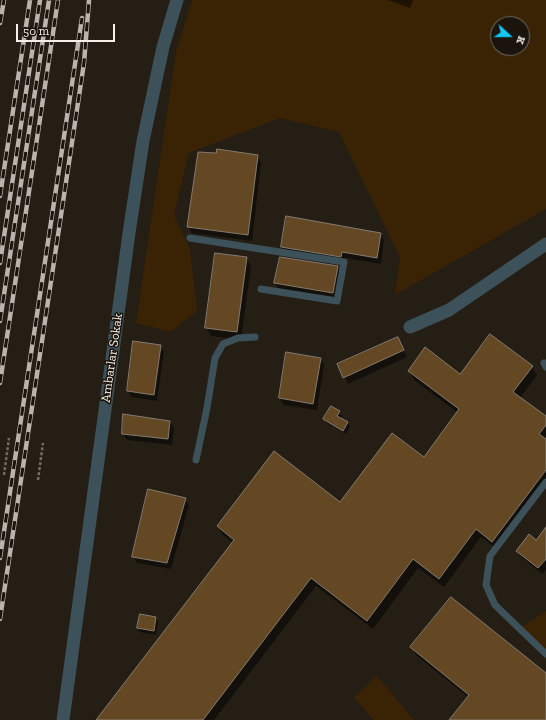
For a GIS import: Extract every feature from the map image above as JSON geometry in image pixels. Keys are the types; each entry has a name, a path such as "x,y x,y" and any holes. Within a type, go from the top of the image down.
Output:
{"street":[{"name":"Ambarlar Sokak","path":"63,720 129,233 143,141 163,47 177,0"},
{"path":"410,327 449,310 546,244"}],"lane":[{"path":"190,238 344,262 337,300 261,290"},
{"path":"196,460 207,408 215,358 223,344 238,338 255,337"},
{"path":"546,482 490,556 486,585 495,605 546,654"}],"path":[{"path":"4,475 9,438"},
{"path":"38,480 43,443"}],"shaded area":[{"path":"192,0 546,0 546,209 395,295 400,257 339,132 280,118 189,153 174,215 190,249 197,311 170,332 136,323 176,52"},
{"path":"546,611 546,659 517,630"},
{"path":"377,676 414,720 373,720 354,697"}],"building":[{"path":"217,149 258,155 248,235 187,227 198,152 216,153"},
{"path":"286,216 381,233 377,258 342,252 341,257 281,247"},
{"path":"215,253 247,257 237,332 205,328"},
{"path":"280,257 338,266 333,293 274,283"},
{"path":"490,334 533,366 513,392 546,416 546,425 539,434 546,439 546,470 492,542 476,529 439,579 413,559 367,621 311,578 203,720 96,720 234,540 217,526 274,451 340,502 392,433 424,457 459,409 408,371 425,347 460,374"},
{"path":"398,337 404,350 343,378 337,364"},
{"path":"133,341 161,345 154,395 127,391"},
{"path":"286,352 321,358 313,404 279,398"},
{"path":"331,406 340,411 337,416 348,422 343,431 323,419"},
{"path":"123,414 170,421 168,439 122,434"},
{"path":"148,489 186,498 167,563 132,557"},
{"path":"546,527 546,559 538,568 516,551 529,534 536,540"},
{"path":"451,597 546,673 546,720 449,720 469,695 410,647"},
{"path":"140,614 156,617 154,631 137,628"}],"railway":[{"path":"0,23 4,0"},
{"path":"0,196 30,0"},
{"path":"0,263 40,0"},
{"path":"0,321 49,0"},
{"path":"0,383 58,0"},
{"path":"0,619 84,63 89,0"},
{"path":"0,558 82,18"}]}
